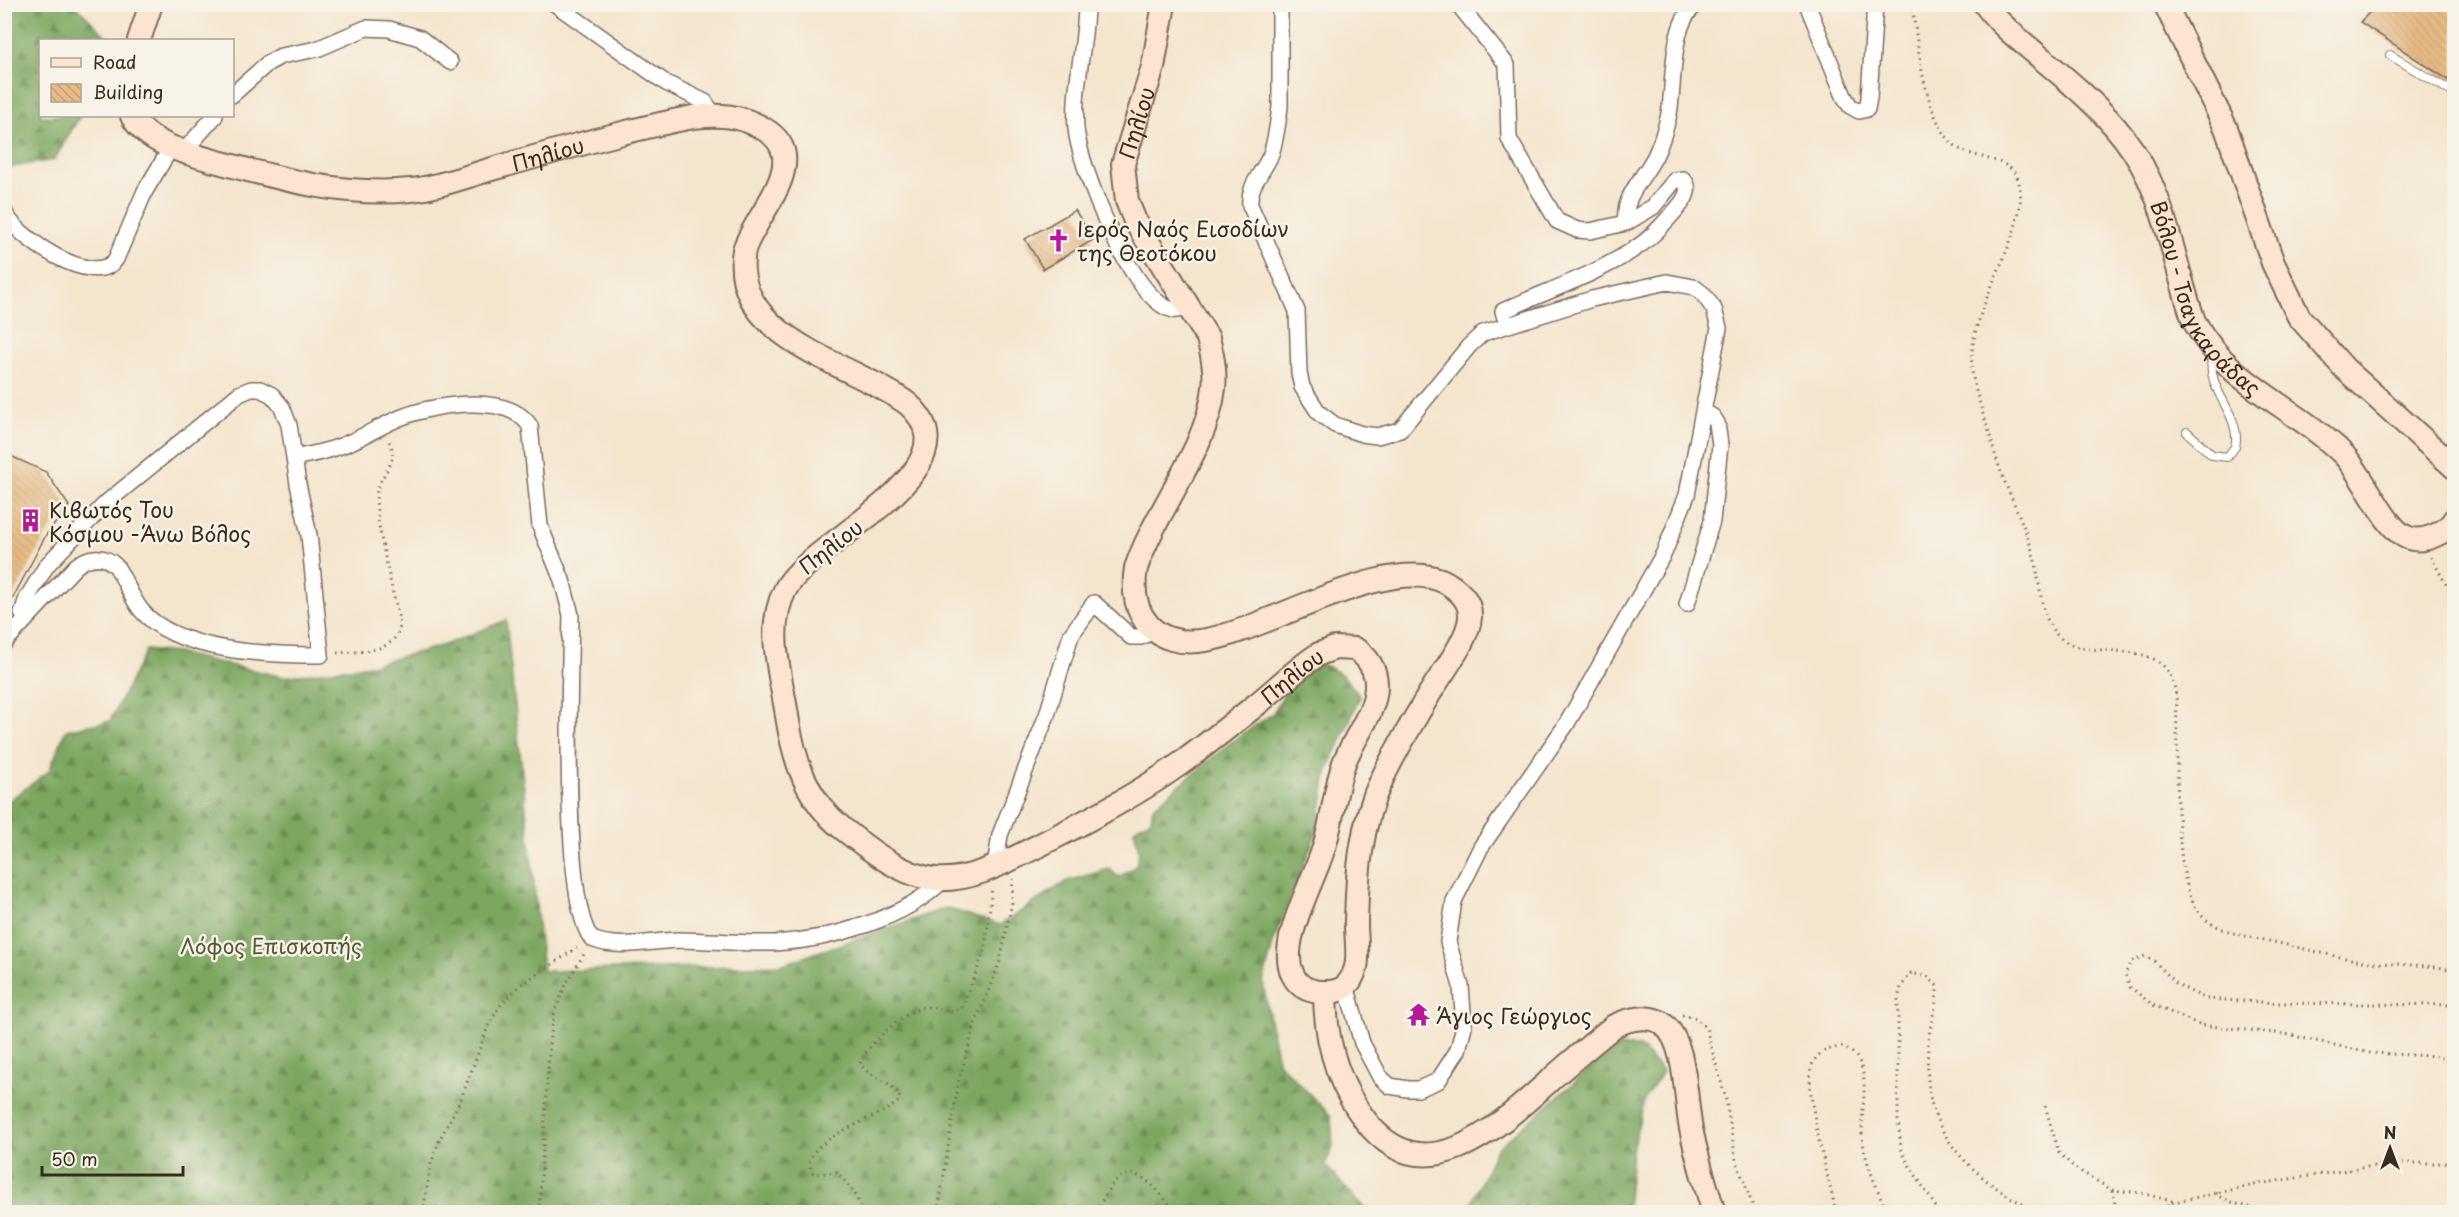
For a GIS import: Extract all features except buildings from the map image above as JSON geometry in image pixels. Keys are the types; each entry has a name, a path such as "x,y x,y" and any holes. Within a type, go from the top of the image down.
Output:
{"main road":[{"path":"139,39 152,4"},
{"name":"Πηλίου","path":"1155,630 1142,619 1136,608 1134,590 1136,568 1196,442 1214,387 1208,338 1191,307 1135,221 1127,201 1124,176 1125,151 1153,67 1164,4"},
{"name":"Βόλου - Τσαγκαράδας","path":"1985,4 2001,23 2104,116 2124,137 2156,193 2194,321 2213,351 2246,382 2333,444 2362,477 2396,530 2409,538 2422,539"},
{"path":"2165,4 2226,128 2273,263 2299,317 2345,369 2454,466"},
{"name":"Πηλίου","path":"133,117 144,130 178,148 305,185 353,190 411,190 643,127 714,115 737,117 773,135 783,150 786,162 782,178 749,237 743,257 746,283 761,312 790,341 901,399 915,412 922,427 924,451 914,473 878,509 799,568 781,598 774,632 793,748 797,764 812,795 832,820 874,851 910,872 927,878 944,879 1005,862 1108,809 1162,776 1314,658 1335,648 1354,649 1371,665 1376,679 1375,693 1344,764 1325,844 1291,940 1289,956 1294,978 1307,989 1336,988"},
{"path":"2422,539 2439,534 2454,520"},
{"path":"1155,630 1174,639 1206,640 1363,585 1408,575 1425,576 1442,581 1456,590 1467,602 1470,617 1466,633 1400,745 1369,811 1359,877 1357,954 1354,973 1336,988 1326,1034 1341,1078 1354,1103 1378,1134 1400,1148 1420,1153 1456,1149 1488,1134 1614,1026 1624,1021 1644,1018 1663,1024 1680,1058 1690,1126 1714,1212"}],"street":[{"path":"555,4 666,83 705,102 714,115"},
{"path":"1086,4 1076,124 1081,151 1112,237 1131,269 1162,305 1173,310 1191,307"},
{"path":"1280,4 1278,124 1271,154 1251,190 1250,205 1297,311 1300,380 1319,414 1335,425 1362,434 1390,434 1400,430 1476,339 1507,325 1650,285 1679,282 1694,287 1703,294 1714,309 1719,328 1715,364 1703,411 1687,495 1664,553 1566,725 1481,847 1454,901 1448,942 1461,986 1464,1026 1458,1050 1438,1081 1418,1089 1408,1089 1390,1086 1380,1077 1336,988"},
{"path":"1458,4 1507,65 1509,139 1561,224 1581,231 1600,230 1626,224 1653,207 1671,182 1680,178 1685,180 1688,191 1684,200 1649,238 1620,258 1503,310 1507,325"},
{"path":"1626,224 1625,202 1651,164 1667,121 1680,30 1688,13 1698,4"},
{"path":"1807,4 1844,96 1850,106 1859,111 1867,109 1869,98 1875,4"},
{"path":"234,93 268,63 281,56 317,49 366,28 389,29 420,38 450,63"},
{"path":"4,211 15,228 68,263 88,270 103,269 116,259 145,191 178,148 214,117"},
{"path":"4,643 76,566 98,557 111,560 116,566 142,611 155,622 176,633 236,651 321,655 309,535 289,425 277,401 260,389 251,388 239,394 106,503 47,565 24,604 22,613 26,619"},
{"path":"294,458 339,447 405,415 435,409 480,404 516,412 530,426 540,526 562,580 571,615 570,714 574,874 578,910 592,939 601,943 618,944 678,940 776,943 808,939 900,912 933,891 944,879"},
{"path":"1688,603 1712,521 1720,445 1717,423 1713,417 1703,411"},
{"path":"1005,862 1003,825 1047,715 1071,635 1094,603 1131,637 1141,637 1155,630"}],"lane":[{"path":"2390,55 2454,93"},
{"path":"2187,432 2212,455 2227,457 2235,447 2234,426 2216,391 2210,372 2213,351"}],"path":[{"path":"1912,4 1930,104 1947,136 1965,152 1994,160 2011,169 2019,180 2019,214 1977,323 1972,356 1974,380 2001,472 2029,541 2048,622 2061,639 2072,645 2131,653 2155,660 2168,671 2176,698 2182,863 2194,906 2202,916 2225,930 2260,939 2354,960 2431,965 2454,970"},
{"path":"321,655 377,649 396,639 399,633 400,625 376,492 392,464 393,447 388,439 374,432"},
{"path":"2422,539 2454,599"},
{"path":"863,1212 854,1192 837,1172 814,1174 810,1167 812,1159 817,1150 841,1130 886,1112 898,1104 900,1099 896,1089 864,1071 860,1064 865,1052 912,1011 922,1007 935,1007 953,1012 962,1007 984,951 1005,862"},
{"path":"938,1212 958,1083 975,1024 1000,961 1012,902 1005,862"},
{"path":"423,1212 431,1164 439,1141 459,1101 489,1024 502,1003 520,986 592,939"},
{"path":"539,1212 550,1038 555,1010 567,982 592,939"},
{"path":"2454,1005 2278,1003 2206,999 2178,986 2153,960 2145,956 2132,961 2125,974 2130,987 2153,1005 2201,1025 2285,1034 2370,1053 2422,1055 2454,1062"},
{"path":"1939,1212 1906,1161 1899,1135 1898,999 1901,987 1911,973 1928,977 1937,986 1928,1028 1928,1070 1933,1108 1939,1121 1970,1165 1993,1187 2039,1212"},
{"path":"1663,1024 1677,1015 1689,1015 1706,1028 1726,1100 1736,1160 1755,1212"},
{"path":"1836,1212 1814,1112 1811,1068 1816,1058 1825,1050 1842,1047 1857,1056 1861,1064 1864,1088 1862,1139 1866,1158 1887,1212"},
{"path":"2045,1106 2059,1153 2075,1168 2112,1190 2150,1195 2174,1202"},
{"path":"2150,1212 2174,1202 2215,1192 2393,1163 2454,1163"},
{"path":"1097,1212 1112,1184 1124,1175 1139,1175 1152,1184 1175,1212"},
{"path":"2112,1190 2115,1201 2113,1212"},
{"path":"2215,1192 2226,1202 2241,1206 2284,1209 2345,1208"}],"green space":[{"path":"5,4 75,5 109,39 39,39 39,117 79,117 54,160 5,168"},
{"name":"Λόφος Επισκοπής","path":"506,620 543,971 780,965 946,908 1000,925 1067,881 1109,869 1119,877 1136,866 1139,852 1134,829 1151,819 1153,807 1230,743 1273,713 1287,689 1318,664 1337,672 1347,680 1360,697 1328,770 1317,831 1274,940 1263,983 1278,1062 1331,1116 1333,1147 1325,1165 1368,1212 5,1212 5,808 7,802 49,771 66,730 110,721 146,650 177,653 283,677 371,665 444,645"},
{"path":"1616,1047 1640,1047 1663,1072 1645,1098 1632,1151 1627,1212 1467,1212 1496,1149"}],"place":[{"name":"Ιερός Ναός Εισοδίων της Θεοτόκου","path":"1059,240"},
{"name":"Κιβωτός Του Κόσμου -Άνω Βόλος","path":"31,521"},
{"name":"Άγιος Γεώργιος","path":"1418,1015"}]}
